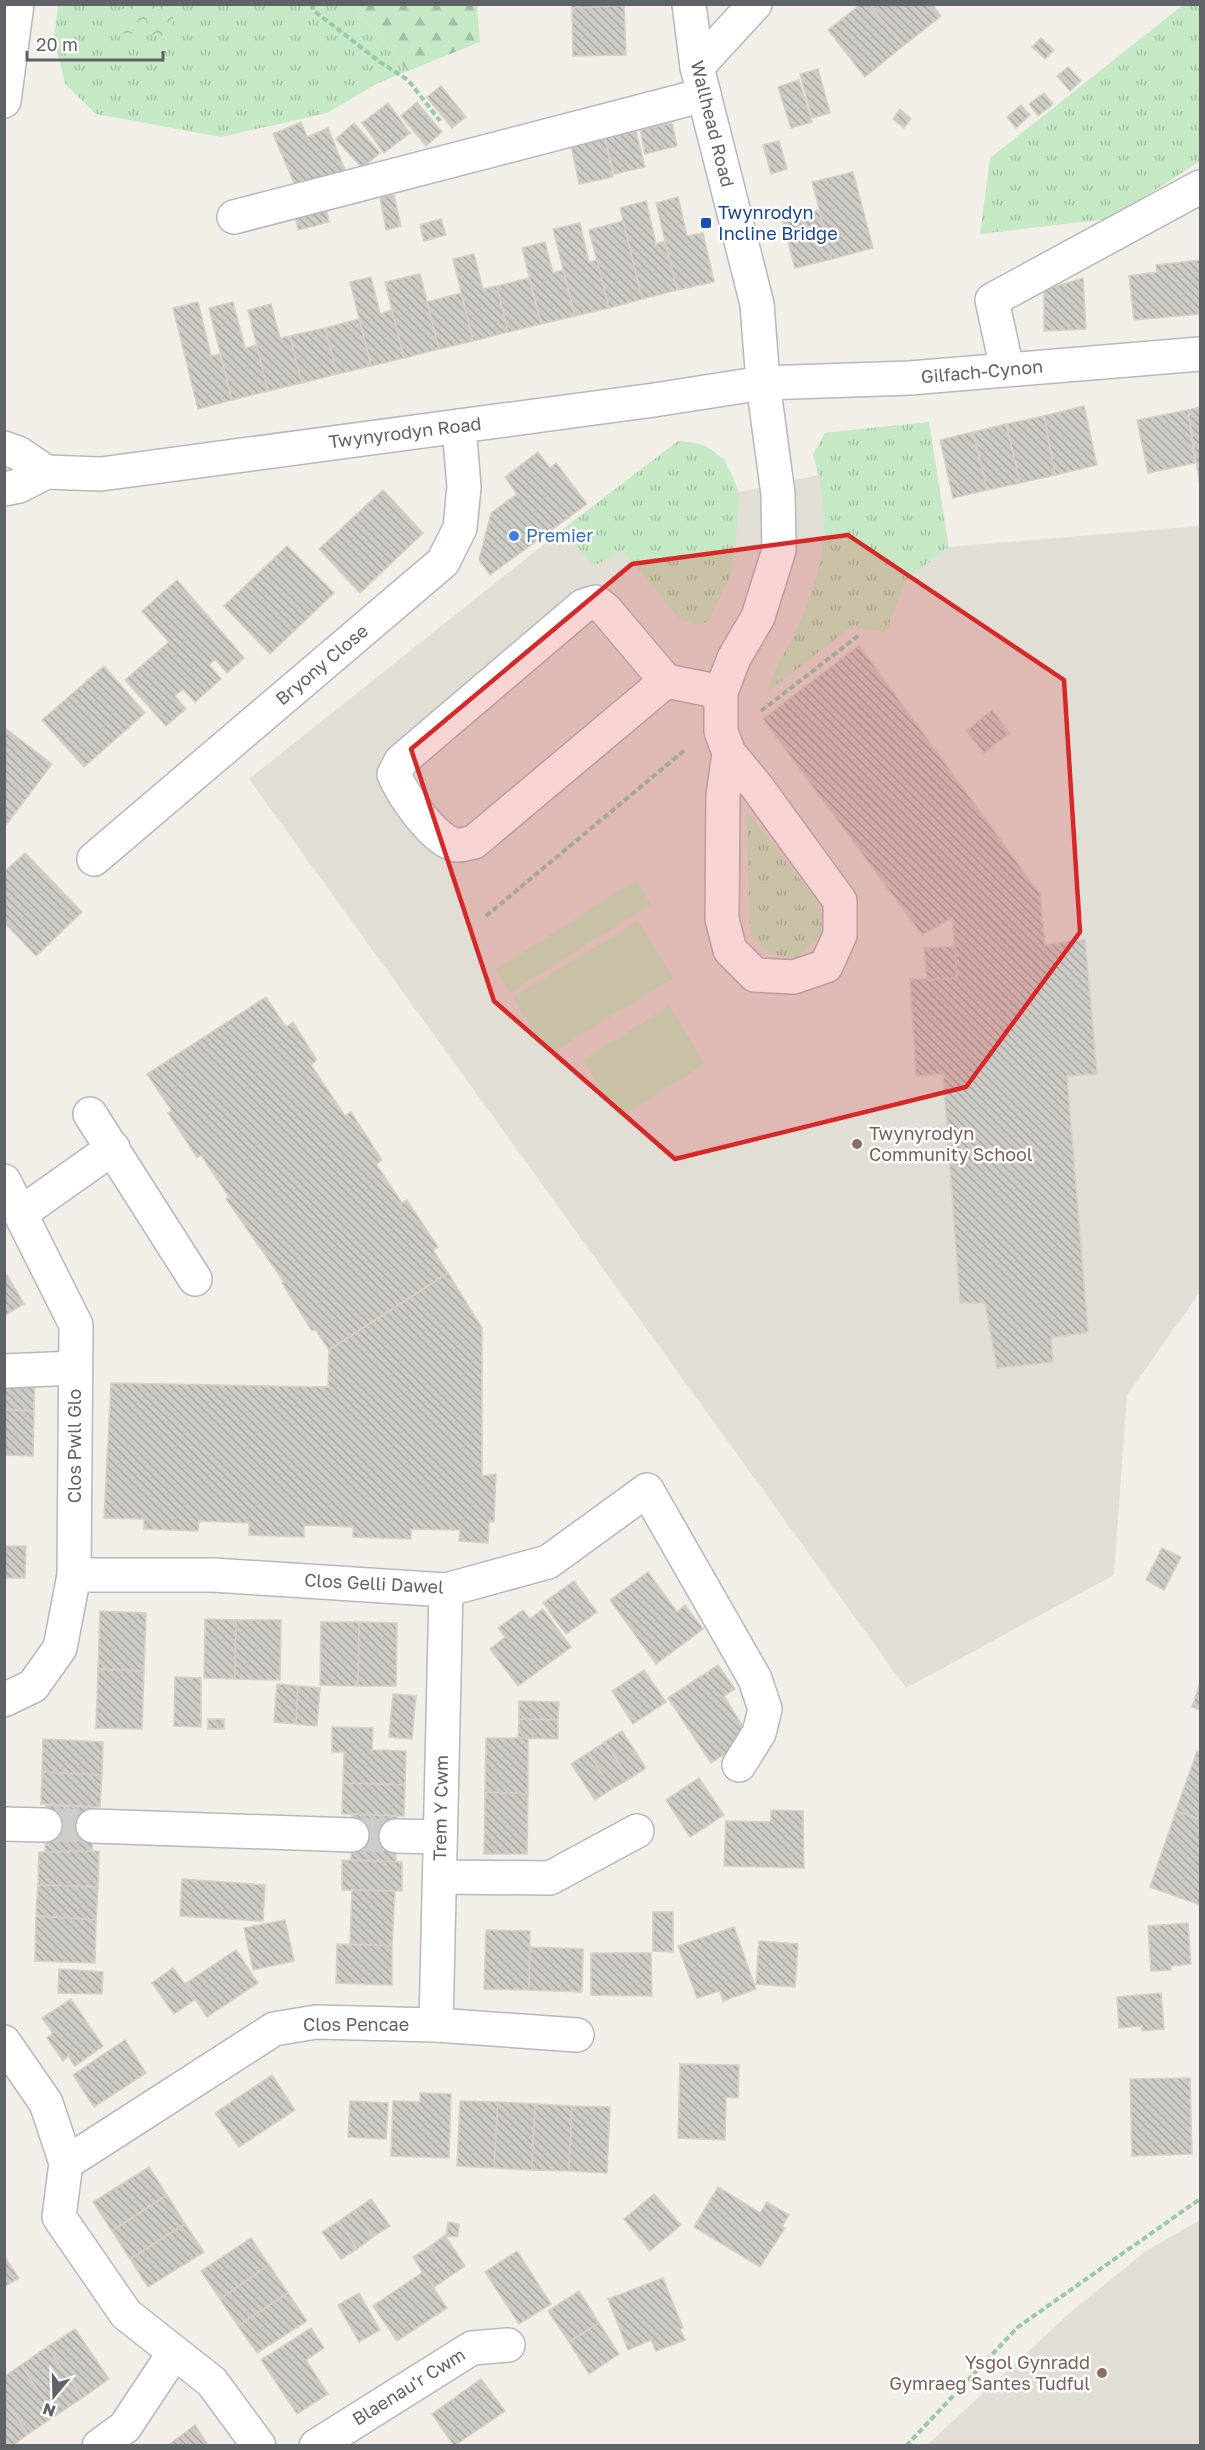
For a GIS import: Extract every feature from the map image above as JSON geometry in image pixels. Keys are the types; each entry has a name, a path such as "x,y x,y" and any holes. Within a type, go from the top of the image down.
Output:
{"street":[{"path":"4,101 17,4"},
{"name":"Wallhead Road","path":"689,4 700,81 757,304 763,383 778,495 779,550 758,617 734,658 721,692"},
{"path":"234,217 467,156 700,81 755,4"},
{"path":"1007,369 992,300 1200,187"},
{"name":"Gilfach-Cynon","path":"763,383 910,378 1200,354"},
{"name":"Twynyrodyn Road","path":"46,472 101,474 763,383"},
{"name":"Bryony Close","path":"94,859 443,562 460,528 464,487 459,426"},
{"path":"4,448 18,453 46,472 20,486 4,489"},
{"path":"666,681 474,842 458,846 442,840 401,790 394,774 401,760 583,606 596,602 606,610 666,681 721,692 721,731 729,753 757,787 840,901 840,935 826,966 794,977 755,975 730,950 722,919 723,796 729,753"},
{"path":"90,1114 195,1279"},
{"path":"21,1213 113,1149"},
{"name":"Clos Pwll Glo","path":"4,1180 76,1325 74,1575 60,1648 33,1686 4,1700"},
{"path":"4,1371 75,1368"},
{"name":"Clos Gelli Dawel","path":"74,1575 213,1575 446,1590 548,1562 647,1490 755,1679 765,1709 759,1733 739,1765"},
{"name":"Trem Y Cwm","path":"436,2025 446,1590"},
{"path":"4,1824 45,1825"},
{"path":"93,1826 352,1835"},
{"path":"440,1877 550,1878 637,1831"},
{"path":"396,1836 441,1837"},
{"name":"Clos Pencae","path":"66,2163 274,2029 316,2022 436,2025 577,2035"},
{"path":"4,2042 46,2103 66,2163 59,2217 126,2314 212,2382 260,2445"},
{"name":"Blaenau'r Cwm","path":"316,2445 472,2348 508,2345"},
{"path":"99,2445 125,2427 174,2354"}],"path":[{"path":"312,4 313,10 380,62 408,80 467,156"},
{"path":"760,712 858,636"},
{"path":"486,916 690,745"},
{"path":"906,2445 1018,2327 1200,2199"}],"highlighted area":[{"path":"848,535 1064,680 1080,932 966,1087 675,1159 494,1001 411,749 632,564"}],"shaded area":[{"name":"Twynyrodyn Community School","path":"929,422 949,547 1200,526 1200,1292 1127,1395 1114,1575 906,1688 249,779 562,530 678,441 703,445 725,460 739,492 819,475 813,455 825,433"},
{"name":"Ysgol Gynradd Gymraeg Santes Tudful","path":"1200,2220 1200,2445 927,2445 1072,2311 1146,2251"}],"green space":[{"path":"58,5 353,5 408,71 378,83 327,113 221,137 96,114 65,84 54,37"},
{"path":"121,5 174,5 172,36 119,33"},
{"path":"353,5 477,5 480,42 408,71"},
{"path":"1183,5 1200,5 1200,161 1110,219 980,234 990,158"},
{"path":"929,422 948,547 905,582 886,632 852,626 769,691 776,668 805,610 819,566 823,546 823,502 813,455 825,433"},
{"path":"678,441 699,444 717,454 732,476 739,501 733,570 708,622 695,625 680,619 622,550 594,566 562,530"},
{"path":"746,810 808,890 821,911 821,936 798,957 776,955 770,952 760,945 750,933"},
{"path":"636,880 651,904 510,993 495,970"},
{"path":"638,921 673,978 548,1055 513,997"},
{"path":"669,1006 705,1064 619,1118 583,1060"}],"building":[{"path":"571,4 624,4 624,6 572,8"},
{"path":"861,4 869,4 903,46 865,77 828,30"},
{"path":"869,4 932,4 941,16 903,46"},
{"path":"624,6 626,55 573,56 572,8"},
{"path":"1041,38 1054,50 1045,59 1032,47"},
{"path":"1068,67 1081,81 1070,91 1057,76"},
{"path":"818,69 830,113 812,118 800,74"},
{"path":"799,80 812,122 791,128 778,87"},
{"path":"441,86 466,117 452,128 427,97"},
{"path":"1044,93 1053,104 1038,116 1029,104"},
{"path":"417,102 442,132 426,146 401,116"},
{"path":"388,103 410,133 384,153 362,123"},
{"path":"1021,105 1030,115 1016,128 1007,117"},
{"path":"900,109 911,119 904,128 893,119"},
{"path":"301,122 307,137 328,128 345,170 297,190 273,134"},
{"path":"354,123 380,153 362,168 336,139"},
{"path":"672,123 677,146 645,154 640,130"},
{"path":"636,131 645,167 614,174 605,138"},
{"path":"605,138 613,177 579,184 571,145"},
{"path":"779,141 787,169 771,174 763,145"},
{"path":"853,172 873,248 832,259 812,182"},
{"path":"394,195 401,226 386,230 380,197"},
{"path":"678,197 687,236 703,233 714,282 677,290 656,203"},
{"path":"646,201 656,244 665,241 677,290 642,299 620,208"},
{"path":"325,204 329,222 298,230 294,211"},
{"path":"819,210 832,259 795,268 782,219"},
{"path":"441,219 446,235 424,241 420,225"},
{"path":"623,221 642,299 609,308 589,230"},
{"path":"580,223 589,262 597,260 609,308 575,316 553,229"},
{"path":"545,242 553,273 563,270 575,316 541,324 522,248"},
{"path":"474,254 483,289 497,286 508,332 473,341 453,259"},
{"path":"1200,260 1200,314 1134,320 1129,276 1157,272 1156,265"},
{"path":"420,274 439,349 404,358 385,282"},
{"path":"371,277 380,314 392,310 404,358 371,366 350,282"},
{"path":"529,278 541,324 508,332 497,286"},
{"path":"1083,278 1086,329 1044,331 1044,290"},
{"path":"461,293 473,341 439,349 427,302"},
{"path":"198,302 211,356 220,354 232,400 198,409 173,308"},
{"path":"233,302 245,348 257,345 268,391 232,400 209,308"},
{"path":"271,304 280,338 290,336 302,383 268,391 248,310"},
{"path":"359,319 371,366 337,374 325,328"},
{"path":"325,328 337,374 302,383 290,336"},
{"path":"1084,406 1097,465 1055,475 1044,416"},
{"path":"1200,407 1200,486 1188,410"},
{"path":"1188,410 1195,463 1148,473 1137,420"},
{"path":"1044,416 1055,475 1020,483 1006,424"},
{"path":"1006,424 1020,483 987,490 973,432"},
{"path":"973,432 987,490 953,498 940,440"},
{"name":"Premier","path":"538,452 550,468 556,463 587,504 490,575 479,560 491,513 517,494 505,477"},
{"path":"383,490 423,533 360,593 319,549"},
{"path":"287,546 334,593 270,654 224,606"},
{"path":"177,580 244,658 227,673 215,659 209,665 221,679 195,702 183,689 175,696 186,709 166,726 125,680 169,642 142,611"},
{"path":"859,645 1040,894 1045,945 1085,939 1097,1074 1067,1076 1088,1332 1051,1338 1053,1362 997,1368 985,1303 960,1303 943,1074 916,1076 910,979 957,978 952,918 922,935 763,719"},
{"path":"104,666 145,713 84,767 42,720"},
{"path":"992,710 1010,733 984,753 966,731"},
{"path":"4,728 52,764 4,828"},
{"path":"25,853 82,912 36,956 4,922 4,872"},
{"path":"955,946 957,978 927,980 924,948"},
{"path":"266,997 286,1027 293,1022 317,1060 311,1065 345,1116 351,1112 382,1160 376,1164 402,1203 407,1200 438,1247 433,1250 448,1273 329,1350 315,1329 312,1331 282,1283 284,1282 226,1199 229,1197 201,1155 197,1158 168,1113 172,1111 147,1074"},
{"path":"448,1273 482,1328 482,1476 496,1474 494,1522 489,1522 488,1543 459,1541 460,1530 411,1529 411,1539 353,1537 353,1527 304,1525 304,1537 249,1535 249,1523 199,1521 198,1531 144,1529 144,1519 104,1518 111,1383 328,1387 329,1350"},
{"path":"7,1275 24,1304 4,1316 4,1277"},
{"path":"4,1374 35,1375 34,1411 4,1410"},
{"path":"4,1410 34,1411 33,1456 4,1455"},
{"path":"4,1546 26,1546 25,1578 4,1578"},
{"path":"1162,1548 1181,1557 1164,1590 1146,1580"},
{"path":"648,1572 677,1612 685,1605 703,1629 656,1664 610,1600"},
{"path":"574,1581 597,1612 566,1634 543,1603"},
{"path":"543,1609 571,1647 518,1686 490,1649 505,1637 498,1628 523,1610 530,1619"},
{"path":"100,1611 146,1613 144,1671 98,1669"},
{"path":"205,1619 236,1620 235,1679 204,1678"},
{"path":"236,1620 281,1620 280,1680 235,1679"},
{"path":"321,1622 359,1622 358,1686 320,1685"},
{"path":"359,1622 397,1623 396,1686 358,1686"},
{"path":"718,1665 735,1689 724,1696 750,1738 711,1763 668,1698"},
{"path":"98,1669 144,1671 142,1729 96,1728"},
{"path":"644,1670 666,1702 633,1724 612,1691"},
{"path":"175,1677 201,1678 201,1727 174,1726"},
{"path":"1200,1683 1200,1710 1192,1707"},
{"path":"277,1684 298,1686 296,1724 274,1722"},
{"path":"298,1686 320,1688 317,1726 296,1724"},
{"path":"393,1694 416,1696 412,1739 389,1737"},
{"path":"519,1701 559,1702 558,1720 519,1719"},
{"path":"208,1719 224,1719 224,1729 208,1729"},
{"path":"519,1719 558,1720 558,1739 518,1738"},
{"path":"332,1727 373,1728 372,1750 406,1751 405,1785 343,1783 344,1752 332,1752"},
{"path":"622,1731 646,1768 629,1779 605,1742"},
{"path":"486,1738 528,1738 528,1794 485,1792"},
{"path":"43,1739 103,1742 102,1775 42,1772"},
{"path":"605,1742 629,1779 612,1789 588,1753"},
{"path":"1197,1751 1200,1753 1200,1819 1176,1811"},
{"path":"588,1753 612,1789 595,1800 571,1764"},
{"path":"42,1772 102,1775 100,1807 41,1804"},
{"path":"699,1778 724,1815 690,1837 666,1800"},
{"path":"343,1783 405,1785 404,1816 342,1814"},
{"path":"485,1792 528,1794 527,1854 484,1854"},
{"path":"46,1805 94,1807 92,1851 45,1852"},
{"path":"771,1810 803,1811 804,1868 724,1866 726,1821 771,1822"},
{"path":"1176,1811 1200,1819 1200,1905 1150,1887"},
{"path":"352,1814 397,1816 396,1862 351,1861"},
{"path":"99,1851 98,1887 38,1885 39,1852"},
{"path":"342,1860 402,1862 402,1891 342,1890"},
{"path":"182,1879 265,1885 263,1921 180,1916"},
{"path":"38,1885 98,1887 96,1920 36,1916"},
{"path":"352,1890 395,1891 392,1946 350,1944"},
{"path":"653,1912 673,1912 673,1952 653,1951"},
{"path":"36,1916 96,1920 95,1963 35,1961"},
{"path":"285,1920 294,1961 253,1970 244,1928"},
{"path":"1188,1923 1191,1964 1171,1966 1171,1970 1151,1971 1148,1926"},
{"path":"734,1927 756,1989 723,2001 720,1991 697,1998 678,1946"},
{"path":"486,1930 530,1931 529,1990 484,1989"},
{"path":"759,1941 798,1944 795,1987 756,1984"},
{"path":"337,1944 392,1946 392,1985 336,1983"},
{"path":"530,1947 583,1949 582,1992 529,1990"},
{"path":"236,1950 258,1983 207,2017 185,1984"},
{"path":"591,1953 651,1953 652,1996 591,1995"},
{"path":"173,1968 196,1999 174,2014 152,1983"},
{"path":"59,1969 103,1972 102,1994 58,1993"},
{"path":"1161,1993 1164,2029 1142,2031 1142,2026 1119,2028 1117,1997"},
{"path":"71,1999 103,2046 75,2066 68,2056 63,2061 47,2038 53,2033 42,2018"},
{"path":"125,2040 146,2073 94,2107 73,2075"},
{"path":"680,2064 739,2065 738,2098 726,2097 725,2140 678,2138"},
{"path":"272,2075 295,2110 239,2147 215,2113"},
{"path":"1190,2078 1192,2154 1132,2156 1130,2079"},
{"path":"420,2093 451,2094 449,2158 391,2156 393,2101 420,2102"},
{"path":"350,2101 388,2103 386,2139 348,2137"},
{"path":"460,2101 498,2102 494,2168 457,2166"},
{"path":"498,2102 535,2104 532,2170 494,2168"},
{"path":"535,2104 572,2106 569,2171 532,2170"},
{"path":"572,2106 610,2107 607,2173 569,2171"},
{"path":"149,2167 167,2195 112,2231 93,2202"},
{"path":"718,2187 760,2213 767,2202 789,2215 782,2226 785,2228 760,2267 694,2227"},
{"path":"654,2194 681,2225 650,2251 624,2219"},
{"path":"167,2195 185,2224 130,2259 112,2231"},
{"path":"371,2199 390,2226 373,2237 355,2210"},
{"path":"355,2210 373,2237 357,2249 339,2221"},
{"path":"339,2221 357,2249 341,2259 322,2232"},
{"path":"448,2222 459,2224 458,2237 446,2236"},
{"path":"185,2224 204,2252 148,2287 130,2259"},
{"path":"445,2235 465,2266 450,2276 429,2247"},
{"path":"251,2238 269,2265 220,2299 201,2271"},
{"path":"429,2247 450,2276 433,2288 413,2257"},
{"path":"517,2251 551,2304 519,2324 485,2272"},
{"path":"4,2256 19,2278 4,2287"},
{"path":"269,2265 288,2293 238,2326 220,2299"},
{"path":"423,2272 447,2308 397,2341 373,2306"},
{"path":"663,2278 683,2328 680,2329 685,2340 656,2351 651,2340 628,2350 608,2299"},
{"path":"579,2291 599,2323 569,2342 548,2311"},
{"path":"288,2293 307,2321 257,2353 238,2326"},
{"path":"359,2293 380,2330 359,2342 338,2305"},
{"path":"599,2323 619,2354 589,2374 569,2342"},
{"path":"311,2328 324,2348 306,2360 328,2394 297,2414 261,2360"},
{"path":"75,2329 109,2379 82,2398 47,2347"},
{"path":"47,2347 82,2398 55,2416 21,2365"},
{"path":"21,2365 55,2416 28,2434 4,2399 4,2377"},
{"path":"481,2379 505,2411 454,2446 432,2414"},
{"path":"4,2399 28,2434 12,2446 4,2446"},
{"path":"195,2425 209,2446 167,2446"}],"tunnel":[{"path":"45,1825 93,1826"},
{"path":"352,1835 396,1836"}],"place":[{"name":"Twynrodyn Incline Bridge","path":"706,223"},
{"name":"Premier","path":"514,536"},
{"name":"Twynyrodyn Community School","path":"857,1144"},
{"name":"Ysgol Gynradd Gymraeg Santes Tudful","path":"1102,2373"}]}
